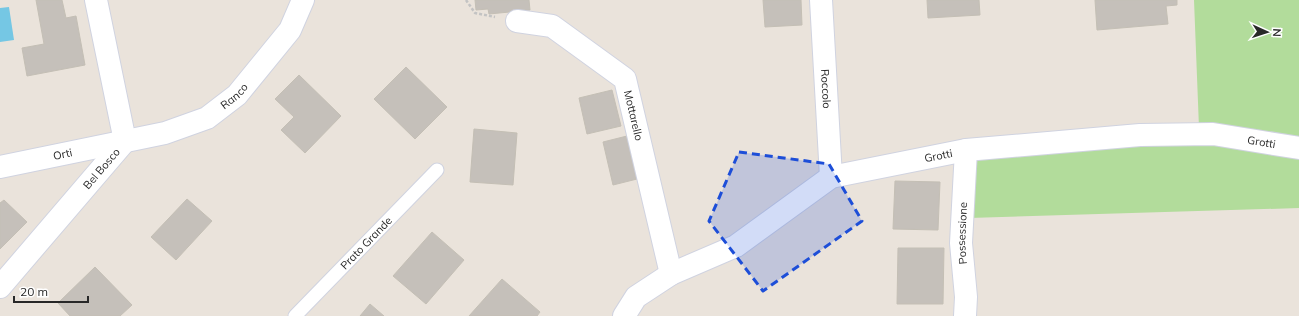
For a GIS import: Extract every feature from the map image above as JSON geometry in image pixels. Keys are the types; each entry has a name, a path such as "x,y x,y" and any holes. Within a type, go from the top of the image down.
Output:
{"street":[{"name":"Bel Bosco","path":"0,287 125,141 96,0"},
{"name":"Ranco","path":"125,141 165,133 207,118 237,95 290,30 303,0"},
{"name":"Roccolo","path":"821,0 831,177"},
{"name":"Mottarello","path":"517,22 552,26 626,79 671,274"},
{"name":"Grotti","path":"624,316 636,297 671,274 736,246 831,177 966,150 1140,135 1213,134 1299,148"},
{"name":"Orti","path":"0,167 125,141"},
{"name":"Possessione","path":"965,316 966,297 961,243 966,150"}],"lane":[{"name":"Prato Grande","path":"295,316 437,170"}],"path":[{"path":"466,0 475,13 517,22"}],"highlighted area":[{"path":"739,152 829,164 862,221 763,291 709,221"}],"green space":[{"path":"1194,0 1299,0 1299,208 969,218 964,152 1199,128"}],"water":[{"path":"9,7 14,40 0,42 0,8"}],"building":[{"path":"36,0 62,0 66,18 76,16 85,65 27,76 22,48 44,44"},
{"path":"475,0 529,0 530,10 489,14 488,9 476,10"},
{"path":"763,0 801,0 802,25 765,27"},
{"path":"927,0 979,0 980,15 928,18"},
{"path":"1095,0 1177,0 1177,5 1166,6 1168,24 1097,30"},
{"path":"406,67 447,107 415,139 374,99"},
{"path":"299,75 341,116 305,153 281,130 294,117 275,99"},
{"path":"612,90 621,126 587,134 579,98"},
{"path":"474,129 517,133 513,185 470,182"},
{"path":"635,134 645,177 613,185 603,142"},
{"path":"895,181 940,182 938,230 893,229"},
{"path":"187,199 212,221 176,260 151,237"},
{"path":"4,200 27,222 0,249 0,203"},
{"path":"432,232 464,260 426,304 393,276"},
{"path":"898,248 944,248 943,304 897,304"},
{"path":"95,267 132,305 120,316 70,316 58,303"},
{"path":"502,279 540,312 537,316 469,316"},
{"path":"370,304 384,316 360,316"}]}
